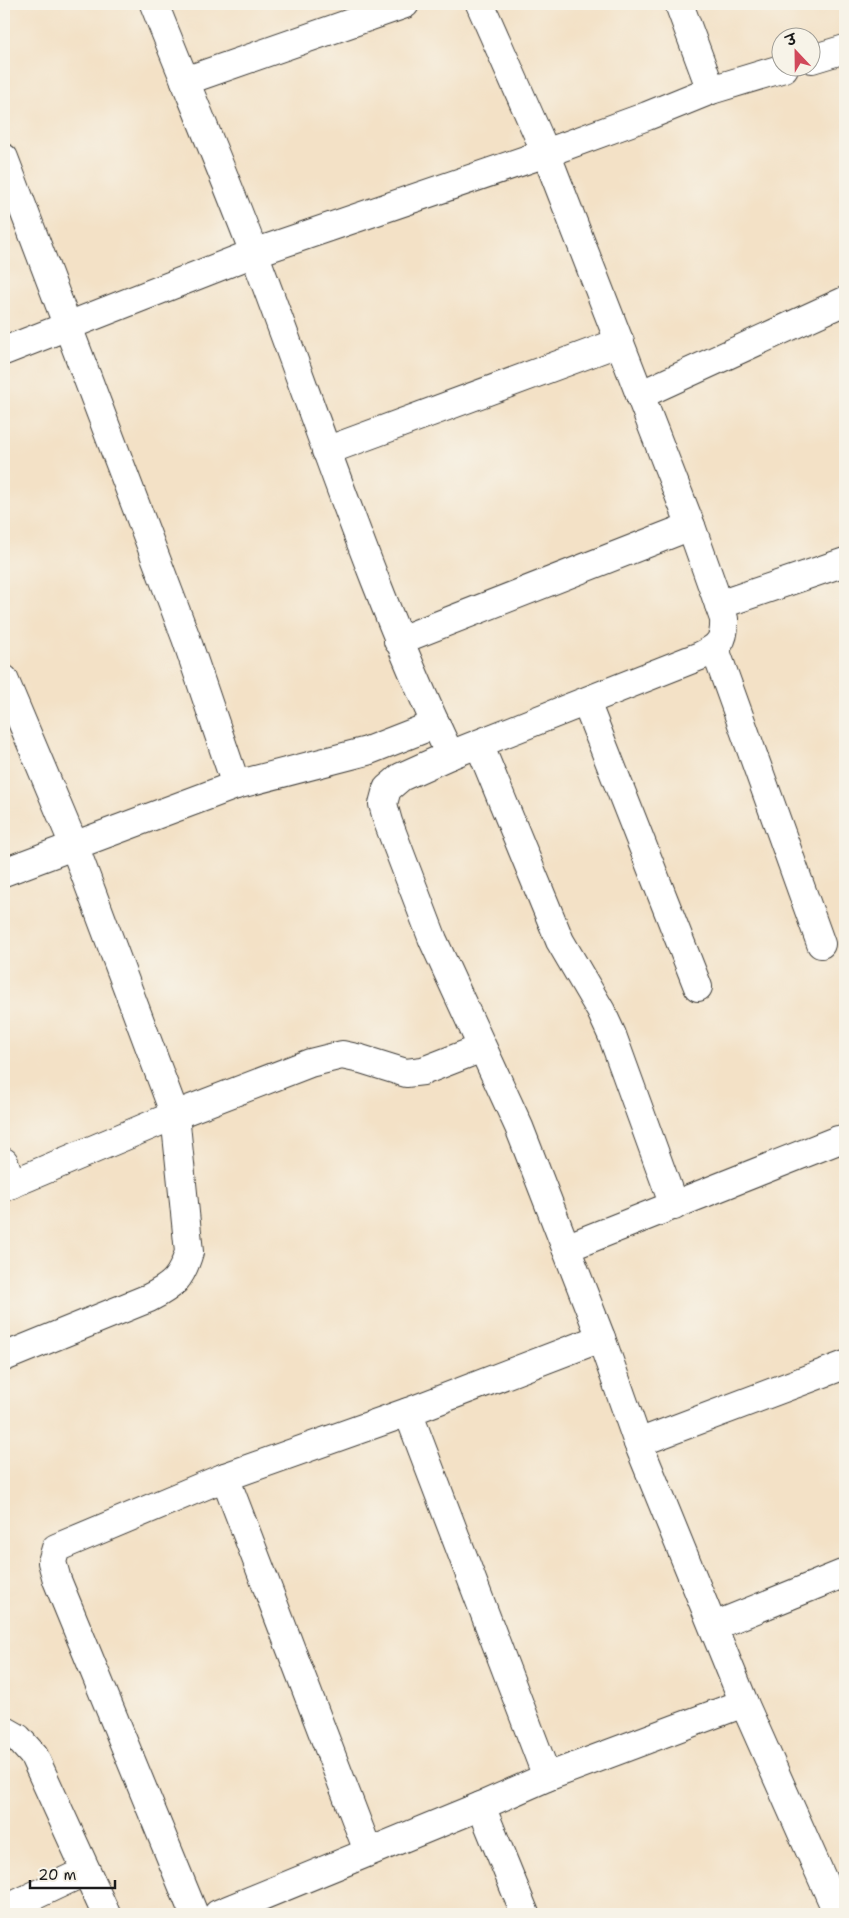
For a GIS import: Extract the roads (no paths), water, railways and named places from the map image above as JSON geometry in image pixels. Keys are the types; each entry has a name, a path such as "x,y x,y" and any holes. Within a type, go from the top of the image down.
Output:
{"street":[{"path":"154,4 254,253 398,641 450,755"},
{"path":"185,82 405,4"},
{"path":"480,4 546,153 620,342 691,526 724,619 725,634 715,649 450,755 401,777 387,789 384,804 388,822 433,940 519,1127 601,1338 638,1443 744,1703 838,1914"},
{"path":"679,4 711,90"},
{"path":"822,56 845,48"},
{"path":"4,351 66,325 254,253 546,153 711,90 772,72"},
{"path":"4,158 186,638 236,785"},
{"path":"640,395 845,301"},
{"path":"326,451 620,342"},
{"path":"398,641 691,526"},
{"path":"719,605 845,562"},
{"path":"715,649 820,944"},
{"path":"4,678 74,845 175,1115 190,1252 184,1269 171,1286 149,1298 4,1357"},
{"path":"586,702 698,987"},
{"path":"4,872 236,785 366,751 436,724"},
{"path":"479,744 560,941 601,1011 612,1035 674,1206"},
{"path":"7,1178 310,1063 342,1055 406,1073 423,1071 482,1048"},
{"path":"566,1248 838,1140"},
{"path":"194,1914 57,1580 52,1562 56,1548 225,1477 408,1412 601,1338"},
{"path":"638,1443 845,1365"},
{"path":"408,1412 547,1777"},
{"path":"225,1477 368,1851"},
{"path":"714,1626 845,1573"},
{"path":"218,1914 547,1777 744,1703"},
{"path":"4,1730 18,1738 34,1756 106,1914"},
{"path":"481,1806 524,1914"},
{"path":"4,1910 86,1872"}]}
